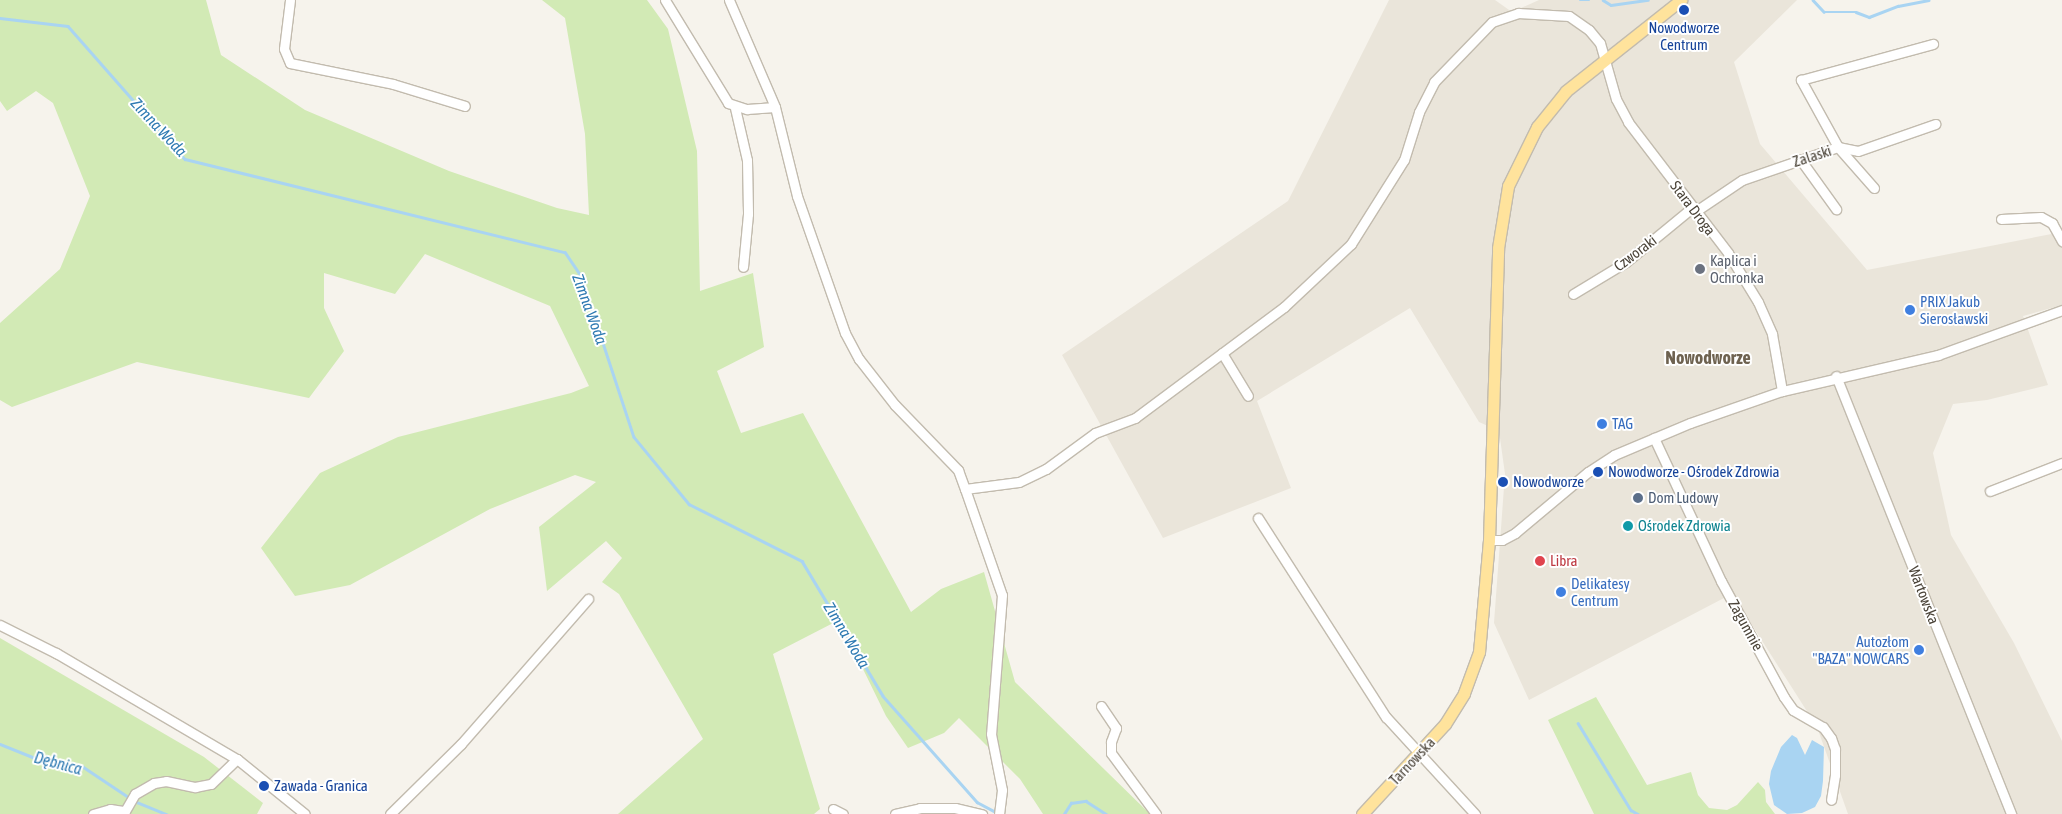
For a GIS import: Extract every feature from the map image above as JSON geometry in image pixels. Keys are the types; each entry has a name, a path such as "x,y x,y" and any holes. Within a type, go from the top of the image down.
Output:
{"main road":[{"name":"Tarnowska","path":"1362,814 1418,756 1457,705 1479,652 1489,540 1498,248 1508,186 1529,140 1550,108 1570,86 1681,0"}],"street":[{"path":"290,0 284,49 290,64 393,84 465,106"},
{"path":"665,0 723,95 736,108 748,160 748,214 743,267"},
{"path":"729,0 775,107 797,196 845,333 859,359 895,405 958,470 1002,595 991,734 1002,790 999,814"},
{"name":"Stara Droga","path":"965,489 1019,482 1046,469 1095,433 1135,418 1284,307 1351,244 1404,160 1427,93 1492,22 1507,15 1532,12 1570,16 1589,30 1606,57 1616,99 1628,122 1728,254 1766,317 1782,391"},
{"path":"1874,188 1838,147 1802,80 1933,44"},
{"path":"736,108 775,107"},
{"name":"Zalaski","path":"1694,209 1742,180 1800,159 1838,147 1858,150 1935,124"},
{"path":"1800,159 1836,209"},
{"name":"Czworaki","path":"1573,294 1626,262 1694,209"},
{"path":"2001,219 2041,216 2052,223 2062,241"},
{"path":"1489,540 1502,540 1515,533 1588,472 1614,455 1654,438 1782,391 1836,376 1938,355 2062,310"},
{"path":"1222,353 1248,396"},
{"name":"Wartowska","path":"1836,376 2010,814"},
{"name":"Zagumnie","path":"1654,438 1721,581 1784,697 1794,710 1823,727 1831,738 1835,775 1830,800"},
{"path":"1990,491 2062,462"},
{"path":"1258,518 1376,703 1418,756 1475,814"},
{"path":"392,813 461,744 588,599"},
{"path":"0,626 56,653 237,759 305,814"},
{"path":"1101,706 1116,728 1111,742 1112,753 1156,814"},
{"path":"94,814 110,809 125,810 135,794 154,784 166,781 195,787 211,784 237,759"},
{"path":"896,814 920,808 955,808 982,814"},
{"path":"833,809 843,814"}],"shaded area":[{"path":"1389,0 1495,0 1512,12 1539,0 1797,0 1734,62 1760,144 1867,270 2062,232 2062,305 2023,316 2048,385 1987,400 1953,404 1933,453 1951,535 2014,643 2062,741 2062,814 1848,814 1817,727 1736,600 1724,598 1529,700 1494,623 1505,474 1499,431 1479,422 1410,308 1257,401 1291,488 1163,538 1062,355 1288,201"}],"green space":[{"path":"0,0 206,0 221,55 305,110 449,171 557,208 589,215 585,134 565,18 542,0 647,0 668,29 697,151 700,291 753,273 764,347 717,371 741,433 803,413 911,612 941,589 984,572 1015,682 1150,814 1043,814 1020,779 959,718 944,733 908,748 886,716 839,620 773,654 820,809 814,814 618,814 703,739 619,594 602,582 622,558 606,541 547,591 539,527 596,482 575,475 490,509 350,585 295,596 261,548 320,473 398,437 571,393 589,386 550,306 425,254 395,294 324,273 324,308 344,351 309,398 137,362 12,407 0,400 0,323 60,269 90,196 53,103 36,91 7,111 0,101"},
{"path":"0,638 204,757 263,803 257,814 0,814"},
{"path":"1596,697 1647,785 1691,772 1698,795 1709,808 1727,810 1737,805 1758,782 1765,790 1766,802 1775,814 1594,814 1548,720"}],"water":[{"path":"1792,735 1797,738 1805,755 1812,740 1824,747 1823,781 1821,796 1815,807 1802,813 1787,814 1774,805 1769,784 1771,771 1781,747"}],"waterway":[{"path":"1580,0 1589,0"},
{"path":"1603,0 1611,5 1648,0"},
{"path":"1813,0 1824,12 1856,12 1869,17 1898,6 1928,0"},
{"name":"Zimna Woda","path":"0,18 68,26 185,159 565,252 581,276 634,437 689,504 802,561 883,696 977,802 996,812"},
{"path":"1578,723 1631,810 1638,814"},
{"name":"Dębnica","path":"0,744 45,762 82,766 130,798"},
{"name":"Dębnica","path":"134,801 167,814"},
{"name":"Zimna Woda","path":"1064,814 1071,803 1086,801 1106,814"}],"place":[{"name":"Nowodworze Centrum","path":"1684,10"},
{"name":"Kaplica i Ochronka","path":"1700,269"},
{"name":"PRIX Jakub Sierosławski","path":"1910,310"},
{"name":"TAG","path":"1602,424"},
{"name":"Nowodworze - Ośrodek Zdrowia","path":"1598,472"},
{"name":"Nowodworze","path":"1503,482"},
{"name":"Dom Ludowy","path":"1638,498"},
{"name":"Ośrodek Zdrowia","path":"1628,526"},
{"name":"Libra","path":"1540,561"},
{"name":"Delikatesy Centrum","path":"1561,592"},
{"name":"Autozłom \"BAZA\" NOWCARS","path":"1919,650"},
{"name":"Zawada - Granica","path":"264,786"}],"district":[{"name":"Nowodworze","path":"1708,358"}]}
